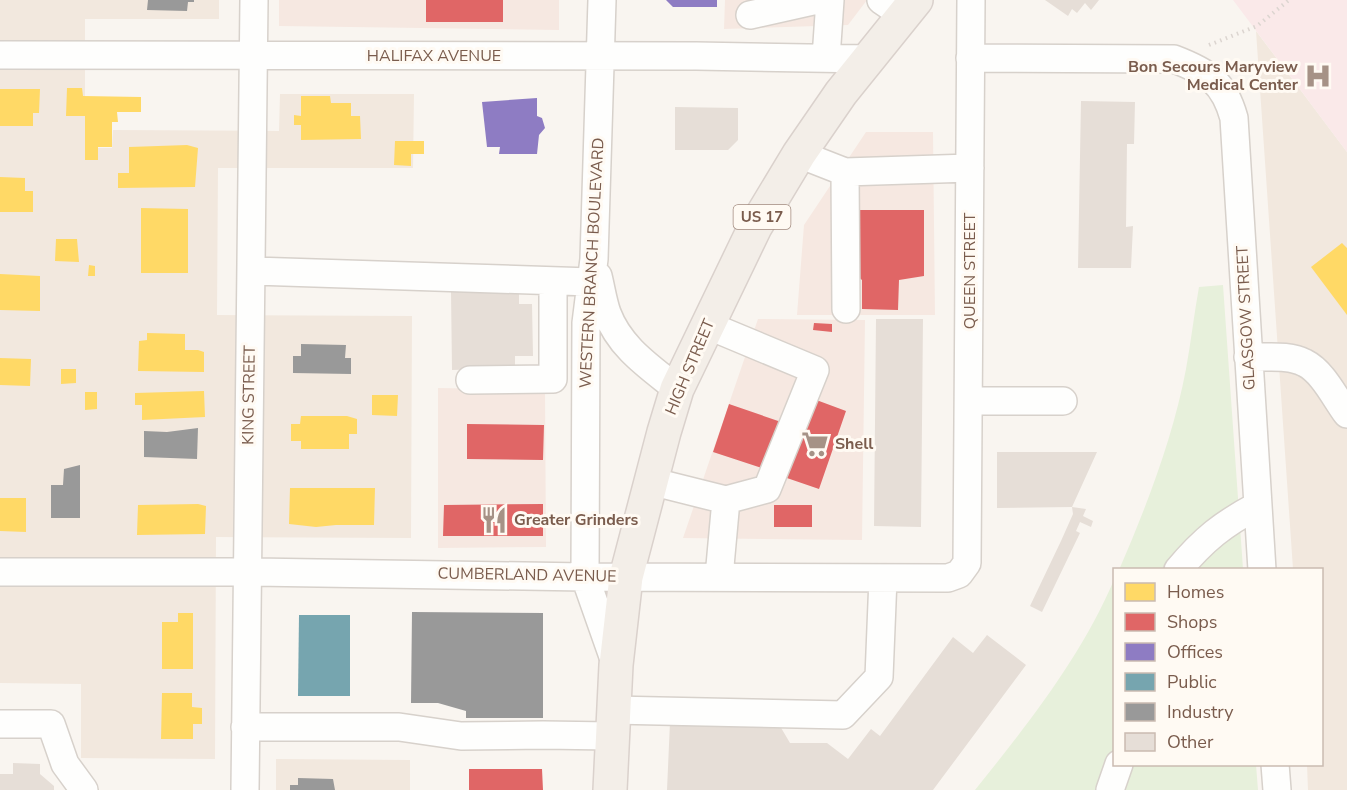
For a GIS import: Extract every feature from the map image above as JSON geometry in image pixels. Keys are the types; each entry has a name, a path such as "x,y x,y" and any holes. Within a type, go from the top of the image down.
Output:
{"main road":[{"name":"HIGH STREET","path":"610,790 616,665 626,577 650,481 677,388 755,227 799,154 841,93 869,59 900,5"}],"street":[{"name":"KING STREET","path":"244,790 254,0"},
{"name":"WESTERN BRANCH BOULEVARD","path":"602,0 602,56 593,271 586,323 585,577 616,665"},
{"path":"750,57 750,8 818,0"},
{"path":"826,58 830,0"},
{"name":"QUEEN STREET","path":"968,483 971,0"},
{"name":"HALIFAX AVENUE","path":"0,55 869,59"},
{"path":"970,58 1174,60"},
{"name":"GLASGOW STREET","path":"1174,60 1196,67 1214,80 1228,98 1234,118 1262,568"},
{"path":"799,154 845,172 970,168"},
{"path":"845,172 846,309"},
{"path":"251,271 553,281 593,271 607,313 617,334 634,355 677,388"},
{"path":"553,281 553,379"},
{"path":"650,481 726,500 767,489 815,370 707,325"},
{"path":"1248,357 1286,358 1303,362 1319,376 1347,414"},
{"path":"470,380 586,379"},
{"path":"969,401 1063,401"},
{"name":"CUMBERLAND AVENUE","path":"0,572 948,578 959,574 967,563 968,483"},
{"path":"719,577 726,500"},
{"path":"1180,568 1198,545 1226,522 1257,506"},
{"path":"245,727 399,727 462,736 543,735 612,723 843,716 879,677 883,578"},
{"path":"0,724 51,724 65,764 84,790"},
{"path":"1110,790 1119,766"},
{"path":"1275,766 1277,790"}],"path":[{"path":"1174,60 1257,26 1289,0"}],"shaded area":[{"path":"0,0 219,0 219,19 85,19 85,148 112,148 113,130 279,131 280,94 414,94 413,168 218,168 217,315 412,316 411,538 216,537 215,759 81,758 81,684 0,683"},
{"path":"279,0 559,0 559,30 279,26"},
{"path":"725,0 867,0 848,25 724,29"},
{"name":"Bon Secours Maryview Medical Center","path":"1233,0 1347,0 1347,152"},
{"path":"1256,31 1347,152 1347,790 1308,790 1307,766 1323,766 1323,568 1293,568"},
{"path":"866,132 933,132 935,315 797,315 804,225"},
{"path":"758,319 865,320 862,540 683,538"},
{"path":"438,388 545,390 546,547 438,548"},
{"path":"276,759 410,760 410,790 276,790"}],"green space":[{"path":"1223,285 1243,568 1120,568 1149,496 1174,420 1186,369 1199,287"},
{"path":"1113,582 1113,766 1256,766 1258,790 975,790 1052,689 1101,608"}],"building: Homes":[{"path":"67,88 82,88 83,96 141,97 141,112 117,112 118,122 112,122 112,147 98,147 98,160 85,160 85,116 66,116"},
{"path":"0,89 40,89 39,113 33,113 33,126 0,126"},
{"path":"301,96 330,96 331,103 351,103 351,116 360,116 361,139 301,140 301,125 294,125 294,115 301,116"},
{"path":"395,141 424,141 424,154 411,154 411,166 394,165"},
{"path":"187,145 198,148 195,187 118,188 118,173 129,173 129,147"},
{"path":"0,177 25,178 25,191 33,191 33,212 0,212"},
{"path":"141,208 188,209 188,273 141,273"},
{"path":"56,239 77,239 79,262 55,261"},
{"path":"1342,243 1347,248 1347,315 1311,267"},
{"path":"89,265 95,266 95,276 88,276"},
{"path":"0,274 40,276 40,311 0,310"},
{"path":"147,333 185,334 185,350 204,352 204,372 138,371 139,341 147,340"},
{"path":"0,358 31,359 30,386 0,385"},
{"path":"61,369 76,369 76,383 61,384"},
{"path":"204,391 205,417 142,420 142,405 135,405 135,393"},
{"path":"85,392 97,392 97,409 85,410"},
{"path":"372,395 398,395 397,416 372,415"},
{"path":"301,416 347,416 357,419 357,434 349,434 349,449 301,449 301,441 291,441 291,424 300,424"},
{"path":"290,488 375,488 374,525 316,527 289,524"},
{"path":"0,498 26,498 26,532 0,531"},
{"path":"198,504 206,506 205,534 137,535 138,505"},
{"path":"178,613 193,613 193,669 162,669 162,622 178,622"},
{"path":"162,693 192,693 192,707 202,708 202,724 193,724 193,739 161,739"}],"building: Shops":[{"path":"426,0 503,0 503,22 426,22"},
{"path":"858,210 924,210 924,276 899,280 898,310 862,309 862,280 857,276"},
{"path":"814,323 832,324 832,332 813,330"},
{"name":"Shell","path":"811,398 846,411 819,489 784,477"},
{"name":"Shell","path":"729,404 787,424 771,471 713,452"},
{"path":"467,424 544,425 543,460 467,459"},
{"name":"Greater Grinders","path":"543,504 543,536 443,536 444,505"},
{"path":"774,505 812,505 812,527 774,527"},
{"path":"469,769 542,769 543,790 469,790"}],"building: Offices":[{"path":"666,0 717,0 717,7 673,7"},
{"path":"537,98 537,116 542,118 545,128 539,135 537,154 499,154 500,147 487,147 482,102"}],"building: Public":[{"path":"299,615 350,615 350,696 298,696"}],"building: Industry":[{"path":"148,0 194,0 194,2 188,2 187,11 147,10"},
{"path":"301,344 346,345 345,358 351,358 351,374 293,373 293,356 301,356"},
{"path":"198,428 197,459 144,457 144,431 167,432"},
{"path":"80,465 80,518 51,518 51,485 63,485 64,469"},
{"path":"412,612 543,613 543,718 466,718 466,711 438,703 411,703"},
{"path":"298,778 333,779 335,790 290,790 290,785 298,785"}],"building: Other":[{"path":"1045,0 1099,0 1091,10 1085,3 1077,13 1072,9 1068,16"},
{"path":"1081,101 1135,102 1134,144 1127,144 1126,227 1133,226 1131,268 1078,268"},
{"path":"675,107 738,108 738,140 728,150 675,150"},
{"path":"519,291 519,304 532,304 533,356 515,356 515,368 452,370 451,292"},
{"path":"876,319 923,319 921,527 874,526"},
{"path":"997,452 1097,452 1072,507 997,508"},
{"path":"1072,507 1086,509 1083,516 1093,521 1091,527 1080,522 1076,531 1080,533 1042,612 1030,606 1073,514"},
{"path":"987,635 1026,665 933,790 667,790 670,722 780,726 790,743 827,743 848,759 871,729 880,736 953,637 973,653"},
{"path":"13,763 40,764 40,774 54,786 54,790 0,790 0,774 13,774"}],"place":[{"name":"Bon Secours Maryview Medical Center","path":"1318,76"},
{"name":"Shell","path":"815,444"},
{"name":"Greater Grinders","path":"494,520"}]}
